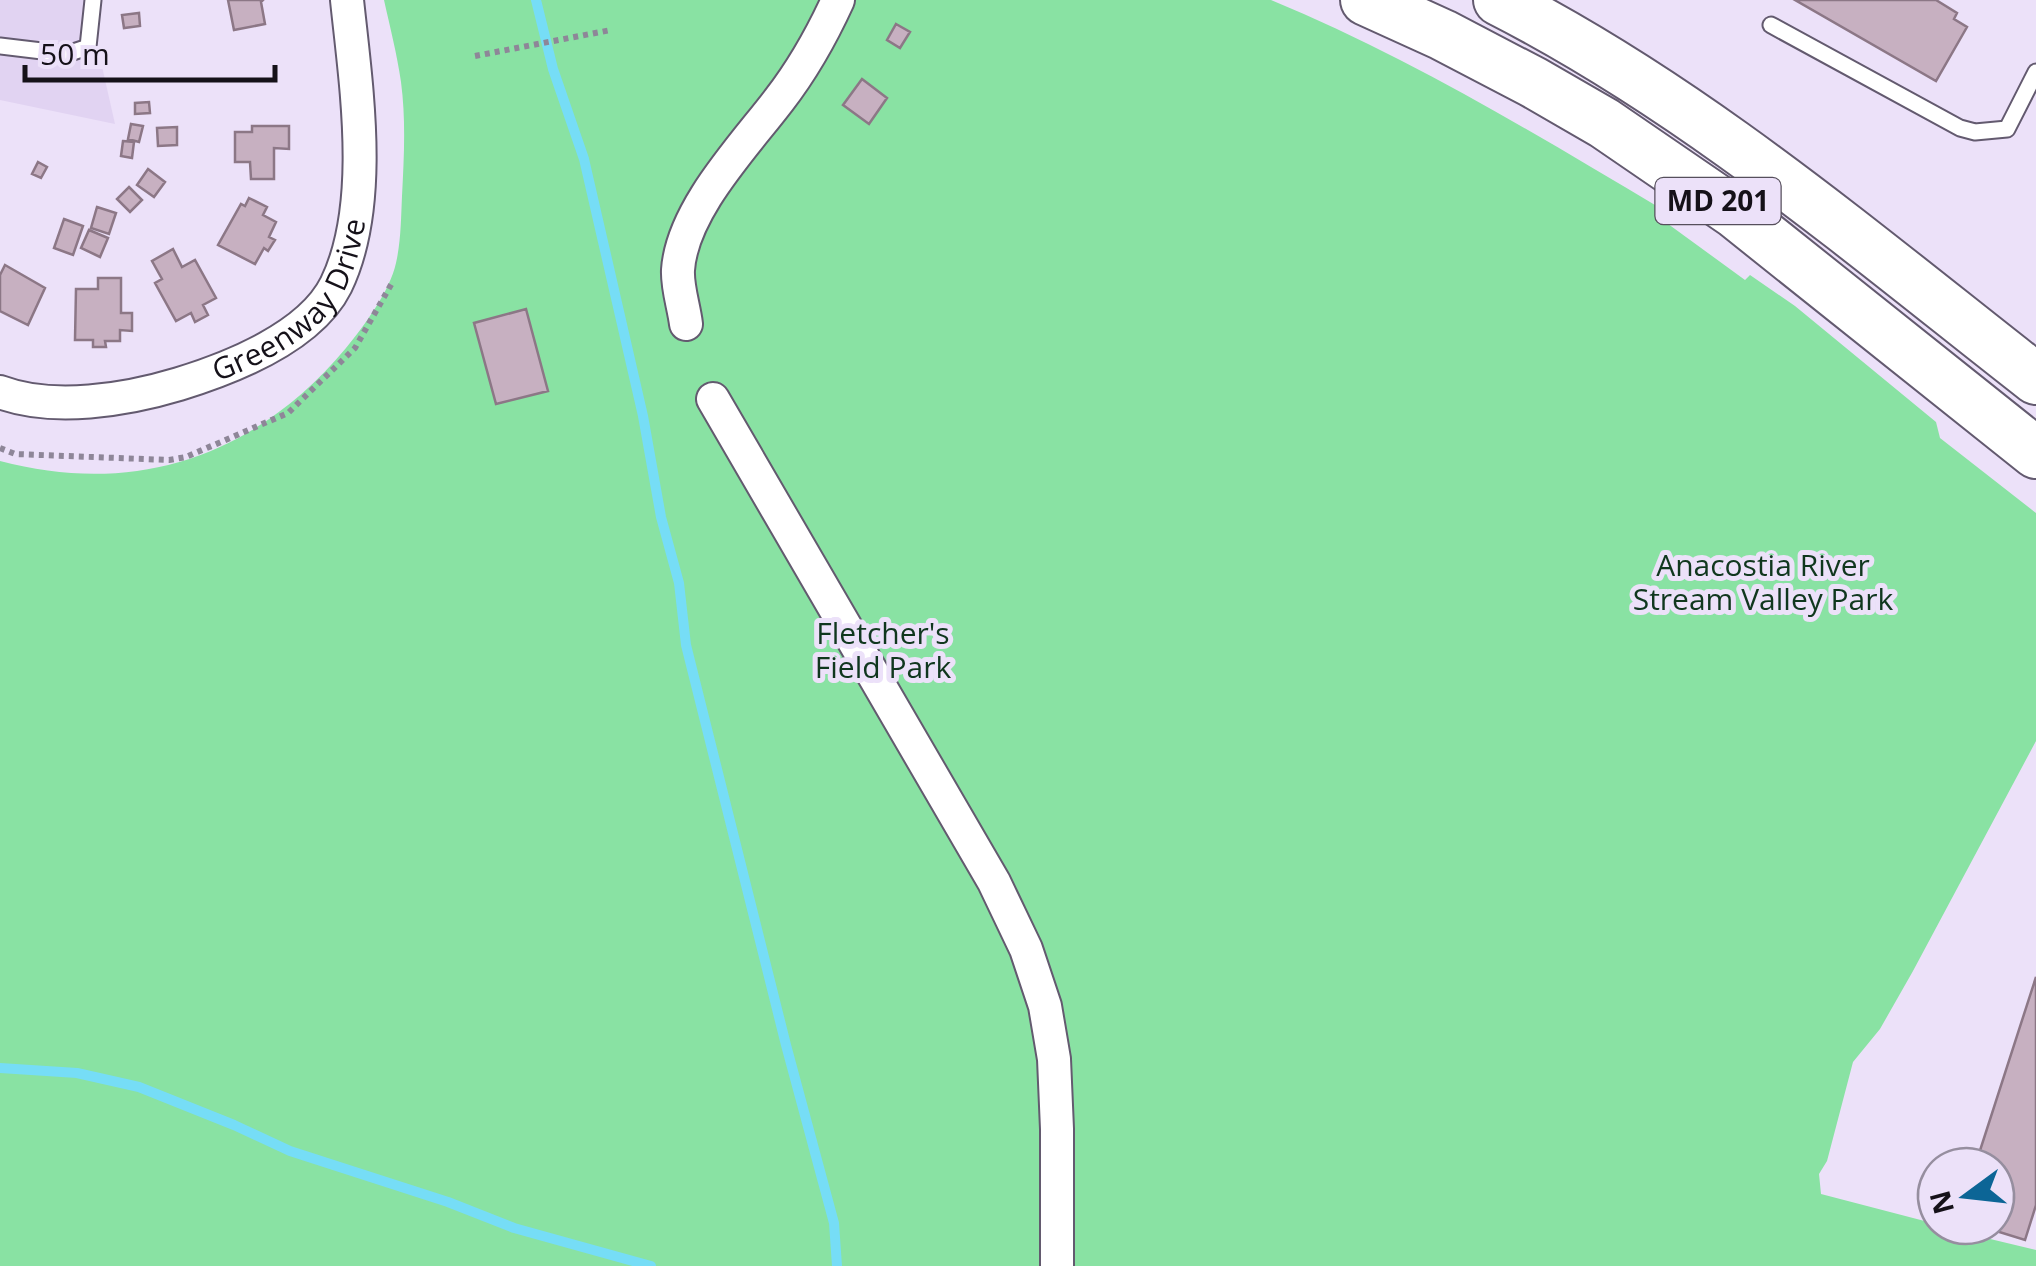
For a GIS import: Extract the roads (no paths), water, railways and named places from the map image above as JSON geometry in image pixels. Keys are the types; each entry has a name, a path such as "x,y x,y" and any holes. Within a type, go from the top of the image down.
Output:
{"main road":[{"name":"MD 201","path":"1366,0 1443,35 1604,123 1734,212 2036,454"},
{"name":"MD 201","path":"1499,0 1611,64 1720,136 1814,204 2036,378"}],"street":[{"path":"686,324 678,271 686,236 708,192 811,53 838,0"},
{"name":"Greenway Drive","path":"0,392 75,403 152,392 218,372 262,352 308,319 335,288 350,246 357,206 358,139 348,15"},
{"path":"713,399 994,882 1026,950 1045,1006 1054,1058 1057,1266"}],"lane":[{"path":"0,46 67,54 88,47 94,0"},
{"path":"1770,25 1960,128 1975,132 2007,130 2036,72"}],"waterway":[{"path":"536,0 553,69 584,159 643,416 661,517 679,583 686,645 834,1223 837,1266"},
{"path":"0,1068 77,1073 139,1087 290,1151 448,1202 514,1228 651,1266"}],"park label":[{"name":"Anacostia River Stream Valley Park","path":"1763,583"},
{"name":"Fletcher's Field Park","path":"883,651"}]}
